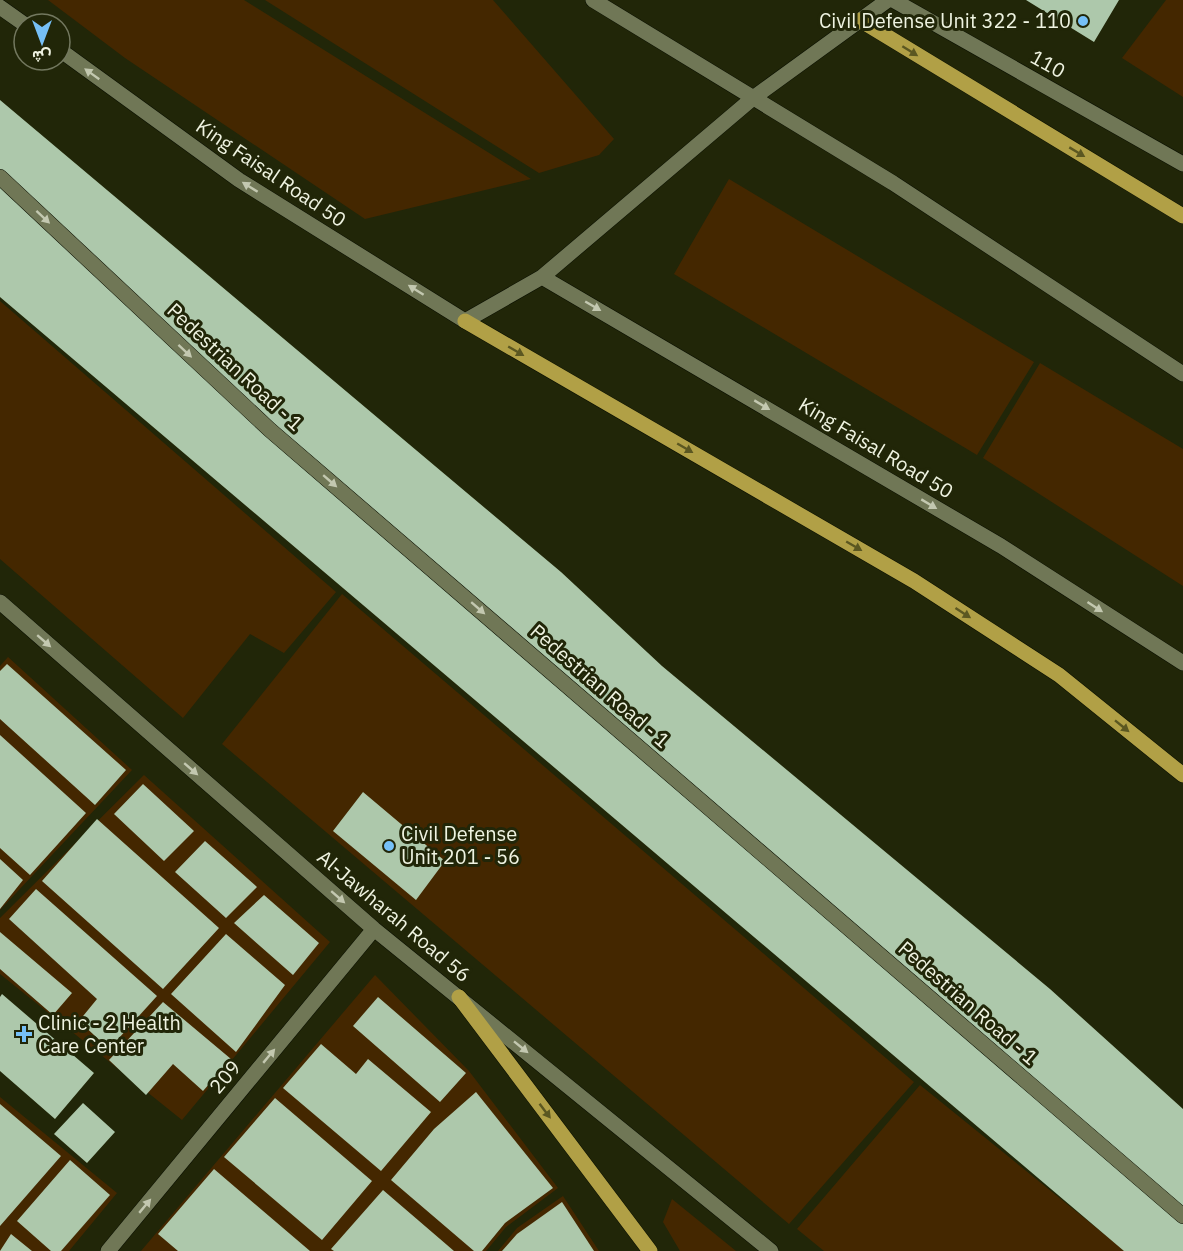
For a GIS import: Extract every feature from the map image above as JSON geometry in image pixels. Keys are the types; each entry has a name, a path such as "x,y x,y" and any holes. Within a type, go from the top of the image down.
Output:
{"main road":[{"path":"860,20 1183,216"},
{"path":"465,321 914,581 1059,675 1183,775"},
{"path":"459,997 650,1251"}],"street":[{"path":"593,0 893,183 1183,374"},
{"path":"465,321 542,277 753,98 888,0"},
{"name":"110","path":"893,0 1183,164"},
{"name":"King Faisal Road 50","path":"72,59 239,180 465,321"},
{"name":"Pedestrian Road - 1","path":"0,177 270,430 1183,1216"},
{"name":"King Faisal Road 50","path":"542,277 990,540 1183,663"},
{"name":"Al-Jawharah Road 56","path":"0,602 374,929 771,1251"},
{"name":"209","path":"108,1251 374,929"}],"shaded area":[{"path":"48,0 244,0 531,179 365,219 125,58 72,18 72,12 64,12"},
{"path":"265,0 493,0 614,139 599,155 539,173"},
{"path":"1166,0 1183,0 1183,97 1122,58"},
{"path":"729,179 1034,362 977,455 674,274"},
{"path":"0,301 336,592 284,653 250,634 183,718 0,559"},
{"path":"1040,363 1183,449 1183,586 983,458"},
{"path":"342,594 914,1082 789,1224 222,744"},
{"path":"8,657 132,770 0,910 0,666"},
{"path":"144,775 330,942 182,1120 0,974 0,918"},
{"path":"375,975 469,1071 558,1188 506,1227 486,1251 141,1251"},
{"path":"920,1085 1125,1251 824,1251 797,1229"},
{"path":"0,1097 117,1193 69,1251 0,1251"},
{"path":"563,1196 599,1251 498,1251 517,1228"},
{"path":"672,1199 736,1251 680,1251 663,1222"}],"building":[{"name":"Civil Defense Unit 322 - 110","path":"1026,0 1119,0 1094,42"},
{"path":"0,100 561,572 662,666 1050,989 1183,1109 1183,1251 1124,1251 0,297"},
{"path":"7,664 126,770 95,805 0,719 0,671"},
{"path":"0,735 86,813 30,875 0,848"},
{"path":"143,784 194,831 164,861 114,814"},
{"name":"Civil Defense Unit 201 - 56","path":"363,792 445,861 416,900 333,831"},
{"path":"97,819 219,928 163,989 42,881"},
{"path":"205,841 257,887 226,918 175,872"},
{"path":"0,859 23,880 0,909"},
{"path":"36,889 157,996 109,1049 79,1021 97,999 9,919"},
{"path":"264,895 319,943 293,975 234,923"},
{"path":"0,932 72,993 53,1015 0,969"},
{"path":"226,934 285,985 236,1052 171,994"},
{"name":"Clinic - 2 Health Care Center","path":"2,994 94,1073 55,1119 0,1071 0,997"},
{"path":"378,997 466,1073 440,1102 353,1026"},
{"path":"163,1002 231,1059 203,1091 173,1064 146,1095 109,1060"},
{"path":"321,1044 356,1074 368,1059 431,1112 381,1171 283,1088"},
{"path":"476,1092 553,1188 505,1223 482,1251 474,1251 391,1180 434,1129"},
{"path":"275,1098 372,1181 322,1240 224,1157"},
{"path":"83,1103 115,1132 87,1163 54,1134"},
{"path":"0,1104 61,1156 0,1226"},
{"path":"70,1160 110,1195 61,1251 51,1251 17,1221"},
{"path":"214,1169 310,1251 178,1251 158,1234"},
{"path":"383,1190 454,1251 334,1251 331,1249"},
{"path":"562,1202 594,1251 502,1251 517,1234"},
{"path":"11,1234 32,1251 0,1251"}],"place":[{"name":"Civil Defense Unit 322 - 110","path":"1083,21"},
{"name":"Civil Defense Unit 201 - 56","path":"389,846"},
{"name":"Clinic - 2 Health Care Center","path":"24,1034"}]}
